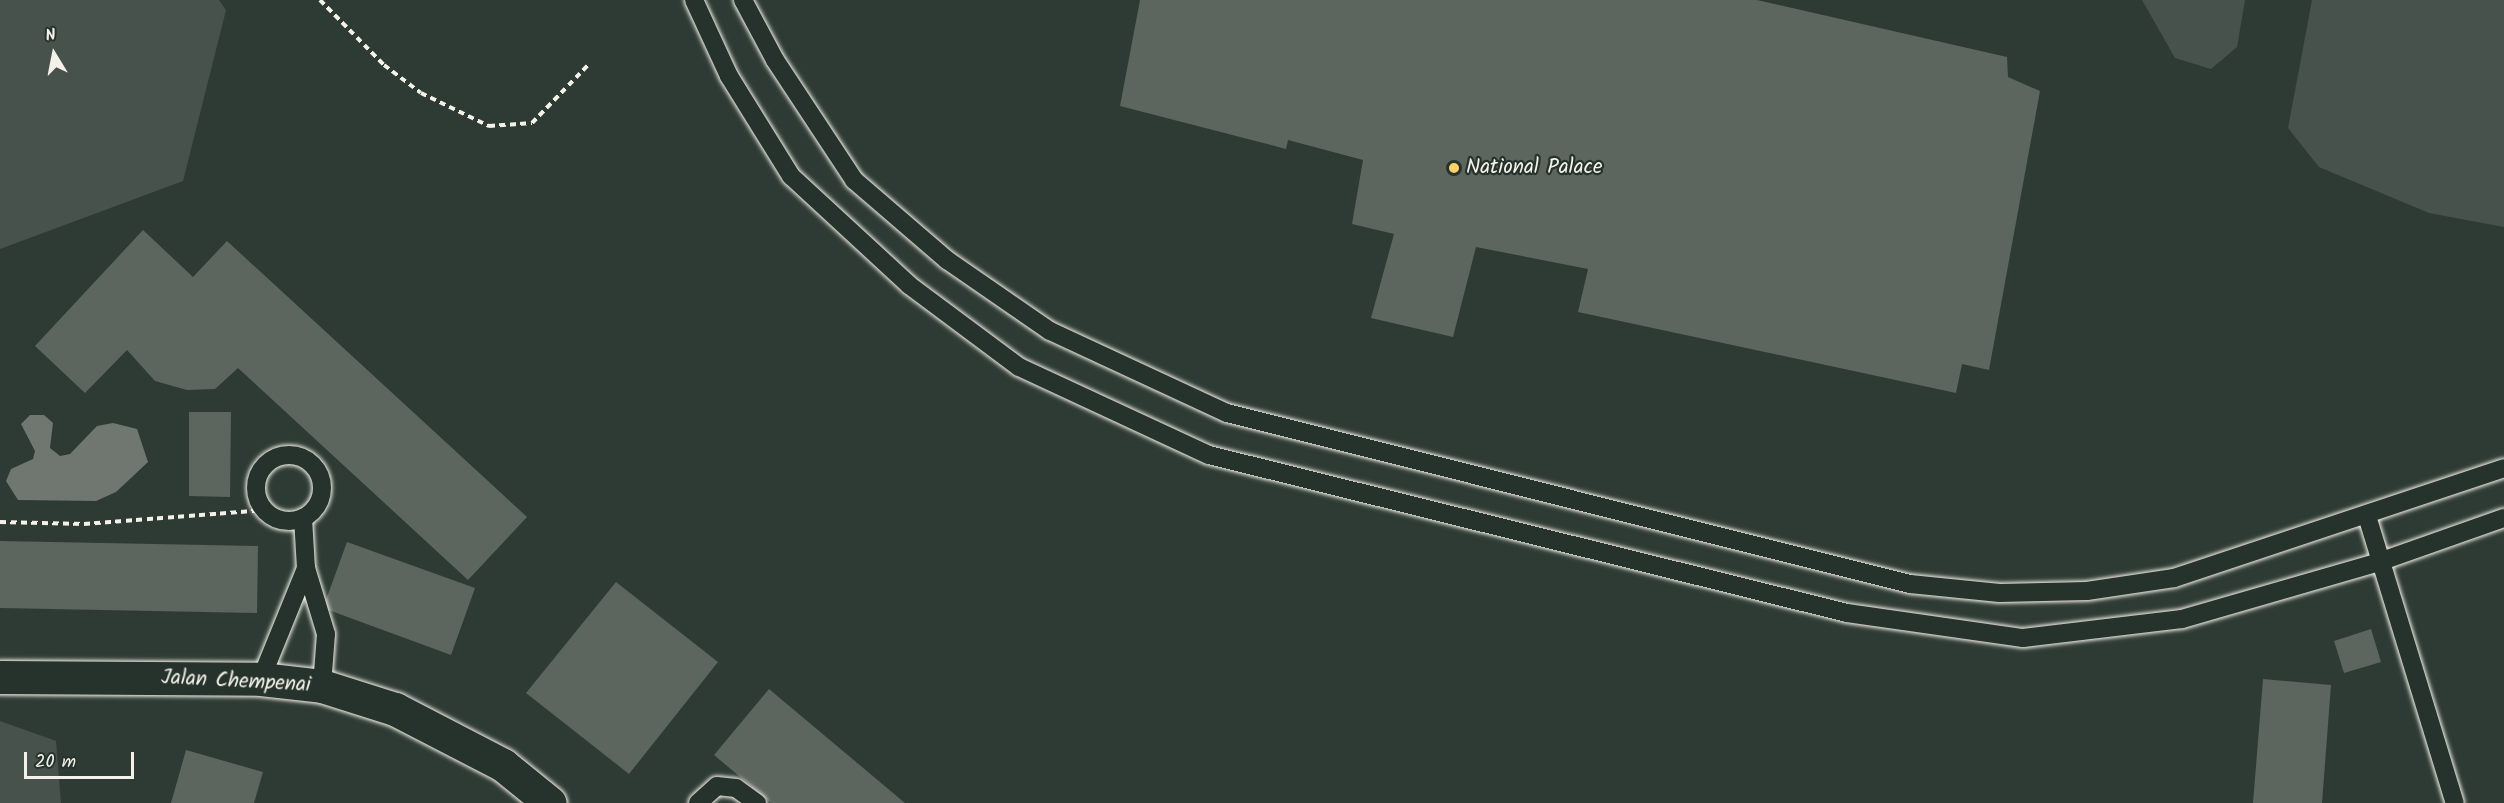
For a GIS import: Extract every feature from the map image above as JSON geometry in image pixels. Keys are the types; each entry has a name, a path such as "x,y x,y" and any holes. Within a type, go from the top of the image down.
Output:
{"street":[{"name":"Jalan Chempenai","path":"0,676 261,680 322,687 395,709 503,765 550,803"}],"lane":[{"path":"694,0 729,76 791,176 909,285 1018,367 1209,455 1702,580 1966,634 2023,638 2182,620 2379,562 2504,518"},
{"path":"743,0 775,60 854,180 947,260 1050,331 1227,413 1910,584 2000,593 2086,591 2174,578 2367,516 2504,468"},
{"path":"298,457 321,480 319,502 303,518 282,520 264,510 256,491 261,471 277,458 298,457"},
{"path":"2367,516 2379,562 2455,803"},
{"path":"303,518 306,568 326,634 322,687"},
{"path":"261,680 306,568"},
{"path":"698,803 717,786 736,788 757,803"}],"path":[{"path":"320,0 384,65 421,93 489,126 532,123 590,63"},
{"path":"0,522 84,524 264,510"}],"shaded area":[{"path":"0,0 219,0 226,10 183,181 0,249"},
{"path":"2142,0 2245,0 2237,47 2211,69 2175,58"},
{"path":"2312,0 2504,0 2504,227 2429,213 2319,167 2288,128"},
{"path":"30,415 44,415 53,423 50,448 60,456 70,454 97,426 113,423 137,429 148,462 116,492 96,501 18,500 6,481 11,469 33,459 35,451 21,424"},
{"path":"0,721 56,741 61,803 0,803"}],"building":[{"path":"1140,0 1757,0 2007,57 2008,77 2040,91 1989,370 1962,364 1956,393 1578,312 1588,269 1476,247 1453,337 1371,318 1394,234 1352,224 1363,160 1288,140 1286,149 1120,106"},
{"path":"143,230 193,277 227,241 527,517 468,580 238,368 215,389 187,390 155,381 127,350 85,393 35,346"},
{"path":"189,412 231,412 230,497 189,496"},
{"path":"0,541 258,546 257,613 0,608"},
{"path":"347,542 475,588 451,655 323,608"},
{"path":"616,582 718,662 629,774 526,693"},
{"path":"2371,629 2381,662 2344,673 2334,641"},
{"path":"2263,679 2331,685 2322,803 2253,803"},
{"path":"769,689 905,803 771,803 714,755"},
{"path":"186,750 263,772 254,803 171,803"}],"place":[{"name":"National Palace","path":"1454,168"}]}
